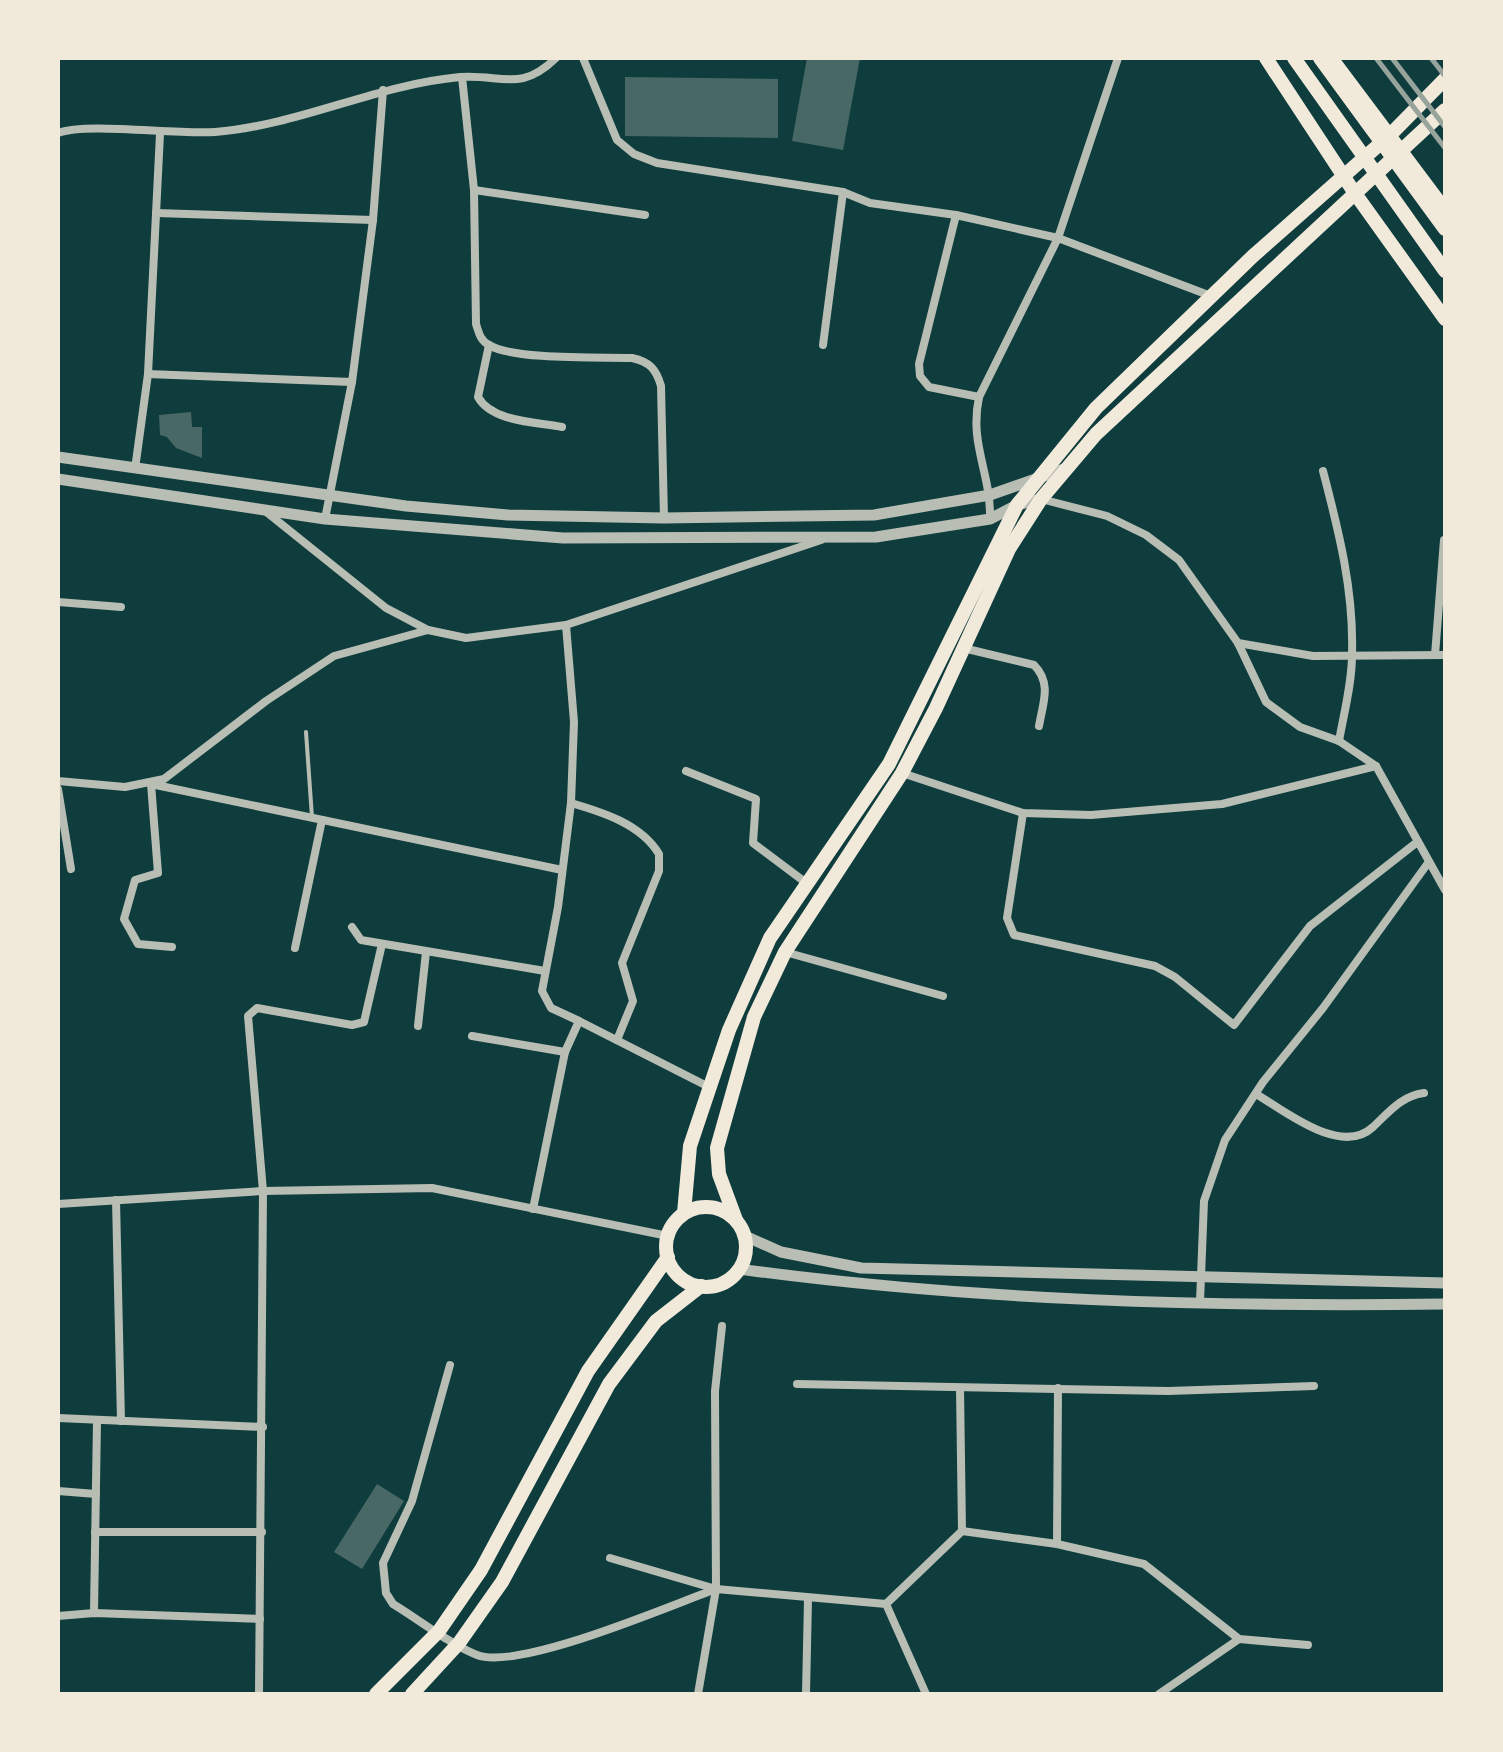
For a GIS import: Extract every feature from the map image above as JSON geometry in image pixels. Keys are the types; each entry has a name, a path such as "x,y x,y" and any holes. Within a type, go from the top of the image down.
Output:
{"main road":[{"path":"1266,58 1354,192 1445,319"},
{"path":"1294,58 1445,271"},
{"path":"1320,58 1445,229"},
{"path":"1331,58 1445,210"},
{"path":"701,1286 680,1277 668,1257 668,1236 684,1213 690,1146 729,1030 770,938 805,882 871,794 889,764 1017,505 1096,408 1211,296 1390,135 1445,79"},
{"path":"413,1694 459,1643 502,1582 601,1398 656,1321 701,1286 724,1283 739,1269 744,1259 745,1236 719,1174 717,1148 721,1125 754,1017 785,952 902,773 1009,549 1041,499 1096,434 1445,110"},
{"path":"684,1213 711,1207 736,1220"},
{"path":"376,1694 439,1631 481,1570 518,1497 606,1343 636,1297 668,1257"},
{"path":"606,1343 628,1358"}],"street":[{"path":"58,133 73,128 160,134 217,132 278,123 383,90 462,77 516,82 541,73 556,58"},
{"path":"583,58 617,140 634,154 657,163 843,192 870,203 956,215 1058,238 1211,296"},
{"path":"990,519 990,495 973,424 979,397 1058,238 1118,58"},
{"path":"462,77 474,190 476,324 480,336 489,345 542,355 632,358 645,361 656,371 661,386 664,518"},
{"path":"325,519 352,382 373,220 383,90"},
{"path":"135,469 148,374 160,134"},
{"path":"474,190 645,215"},
{"path":"823,345 843,192"},
{"path":"156,213 373,220"},
{"path":"956,215 919,364 920,376 929,387 979,397"},
{"path":"489,345 478,397 483,406 506,417 562,427"},
{"path":"148,374 352,382"},
{"path":"58,457 329,496 508,515 664,518 874,515 990,495 1064,469"},
{"path":"1323,471 1344,553 1352,657 1339,741"},
{"path":"58,479 325,519 507,536 822,540 876,537 990,519 1017,505 1041,499 1107,516 1146,535 1179,560 1238,643 1266,702 1300,727 1339,741 1376,766 1416,843 1445,890"},
{"path":"263,510 386,608 428,630 466,638 566,625 822,540"},
{"path":"1238,643 1313,656 1440,655 1444,540"},
{"path":"58,602 121,607"},
{"path":"566,625 574,722 571,803 542,991 551,1008 709,1087"},
{"path":"151,784 194,758 266,701 334,656 428,630"},
{"path":"963,648 1034,665 1045,681 1046,689 1039,726"},
{"path":"902,773 1023,813 1091,815 1222,804 1376,766"},
{"path":"686,771 756,799 753,843 805,882"},
{"path":"58,781 125,787 151,784 562,870"},
{"path":"151,784 158,873 135,880 124,919 138,944 172,947"},
{"path":"58,789 71,869"},
{"path":"571,803 624,824 642,835 659,854 659,871 622,963 633,1001 617,1040"},
{"path":"1023,813 1007,918 1014,935 1155,966 1175,977 1234,1025 1310,926 1416,843"},
{"path":"295,948 317,819"},
{"path":"1200,1302 1204,1201 1225,1140 1428,863"},
{"path":"352,927 361,940 545,971"},
{"path":"259,1694 263,1191 248,1016 257,1008 352,1025 364,1022 382,944"},
{"path":"418,1026 426,952"},
{"path":"785,952 943,996"},
{"path":"533,1209 565,1052 579,1021"},
{"path":"472,1036 565,1052"},
{"path":"1256,1094 1315,1127 1351,1137 1365,1133 1405,1098 1424,1093"},
{"path":"58,1204 263,1191 432,1188 668,1236"},
{"path":"116,1200 121,1421"},
{"path":"745,1236 783,1252 861,1268 1445,1283"},
{"path":"781,1275 783,1252"},
{"path":"739,1269 911,1288 1200,1302 1241,1307 1445,1304"},
{"path":"698,1694 716,1589 715,1391 722,1326"},
{"path":"450,1365 412,1501 383,1563 386,1593 393,1604 477,1655 498,1659 523,1655 716,1589"},
{"path":"797,1384 1168,1391 1314,1386"},
{"path":"610,1558 716,1589 886,1604 962,1531 960,1388"},
{"path":"1057,1544 1058,1388"},
{"path":"58,1418 263,1427"},
{"path":"94,1613 97,1421"},
{"path":"58,1491 96,1494"},
{"path":"962,1531 1057,1544 1144,1564 1239,1639 1308,1645"},
{"path":"95,1532 262,1532"},
{"path":"806,1694 808,1599"},
{"path":"886,1604 926,1694"},
{"path":"58,1616 94,1613 260,1619"},
{"path":"1159,1694 1239,1639"},
{"path":"400,1672 413,1694"}],"lane":[{"path":"306,732 317,819"}],"building":[{"path":"807,58 860,58 843,150 792,141"},
{"path":"625,77 778,79 778,138 625,136"},
{"path":"191,412 192,427 202,427 202,458 176,448 167,437 160,435 159,415"},
{"path":"377,1484 404,1501 362,1569 334,1552"}],"railway":[{"path":"1376,58 1445,148"},
{"path":"1392,58 1445,127"},
{"path":"1431,58 1445,76"}]}
